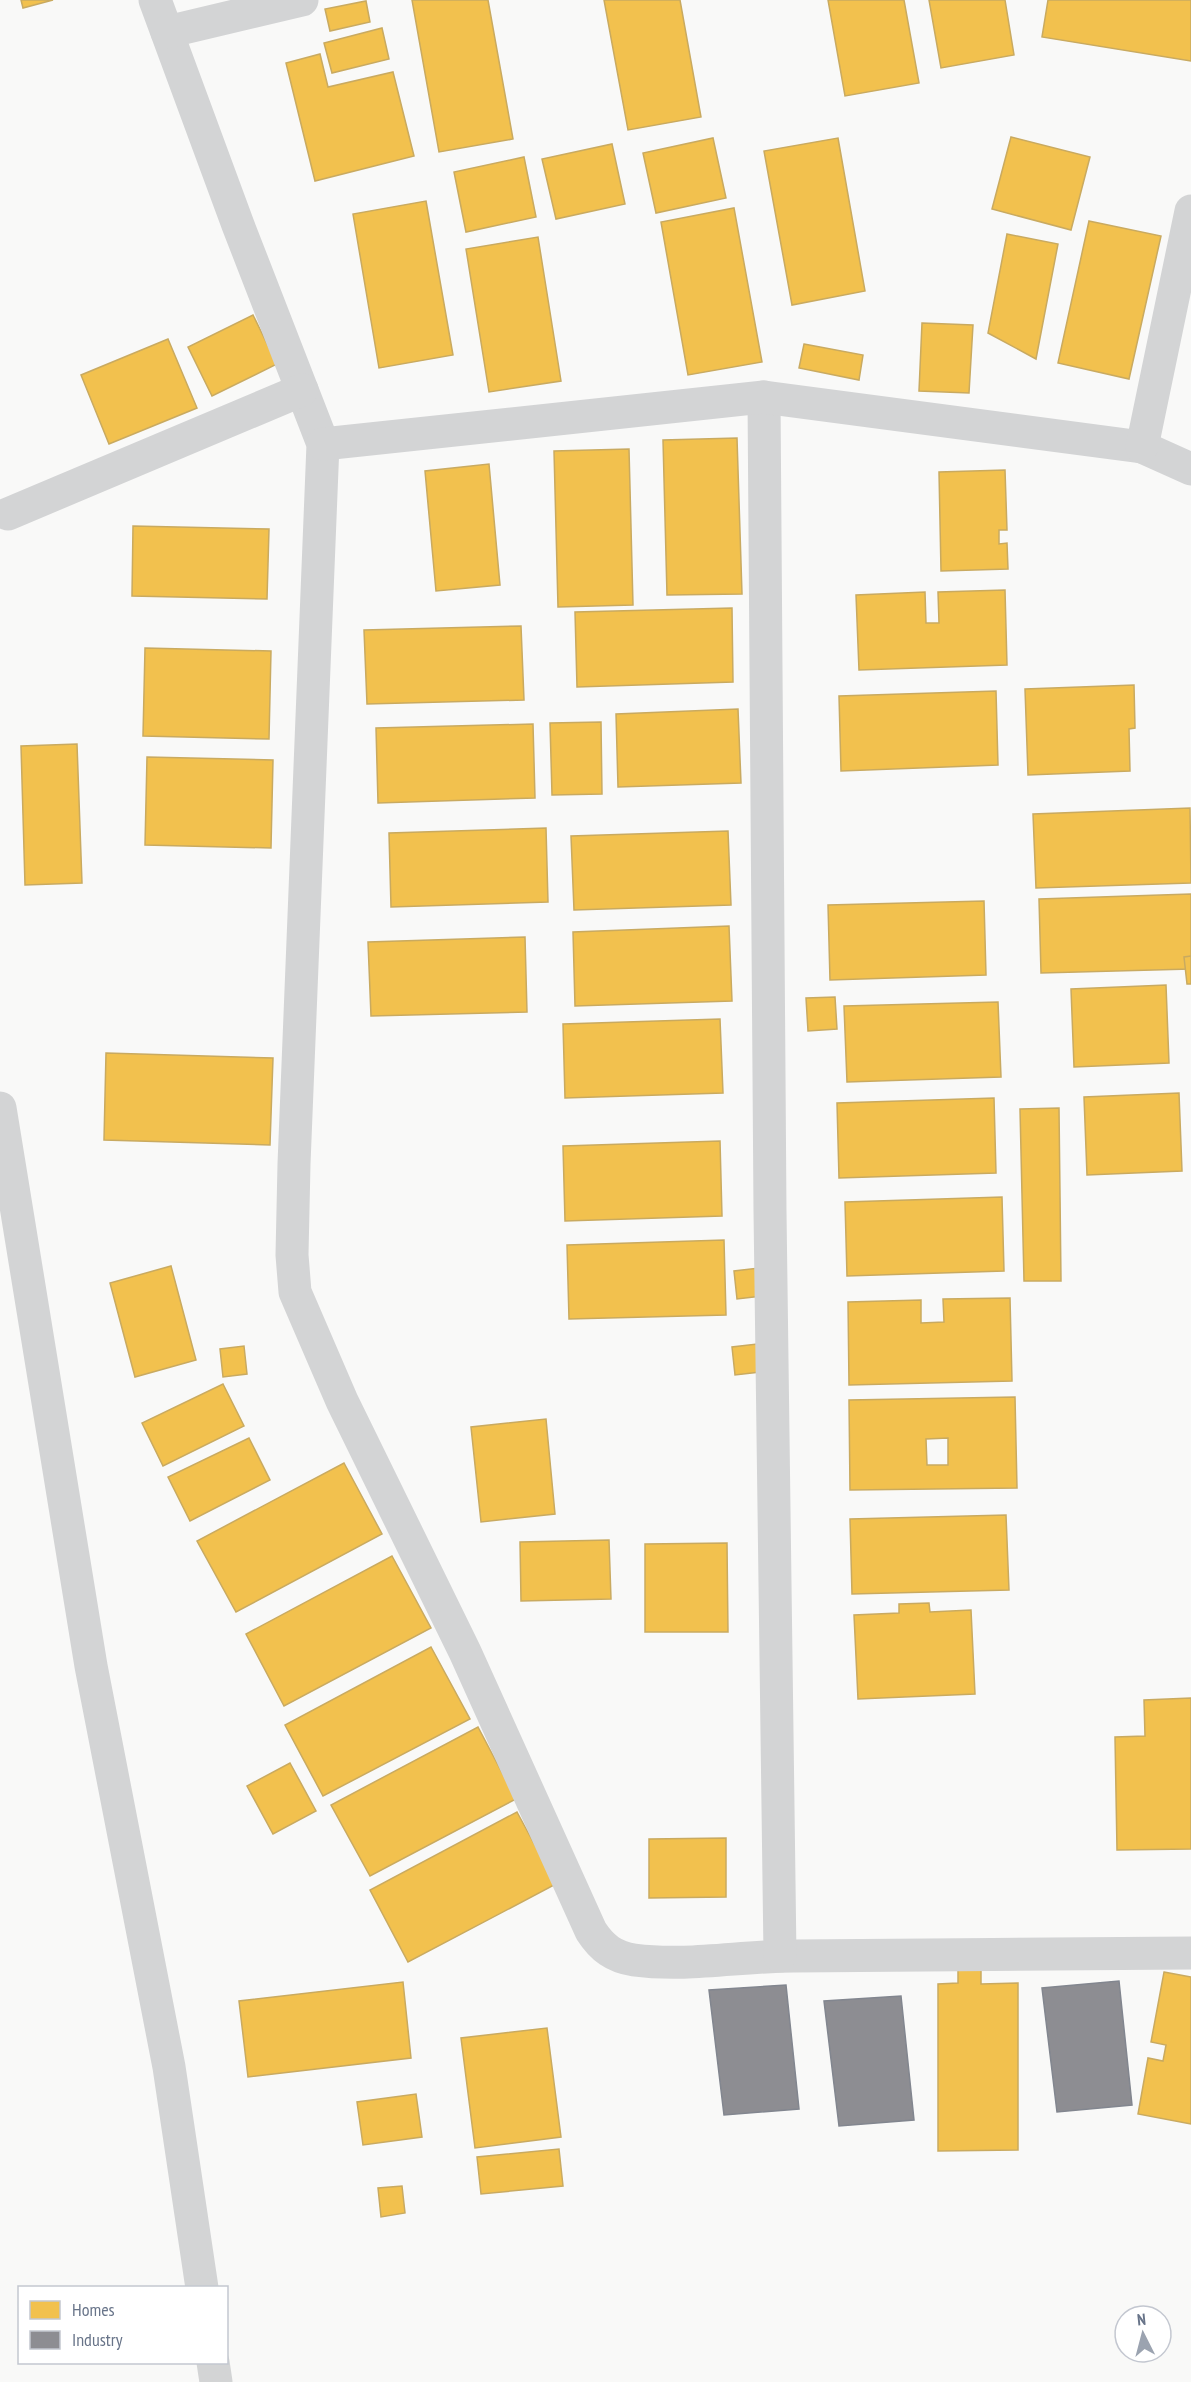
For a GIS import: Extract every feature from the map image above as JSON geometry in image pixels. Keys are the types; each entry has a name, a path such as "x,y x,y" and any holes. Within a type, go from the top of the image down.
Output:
{"street":[{"path":"155,0 323,444 294,1164 292,1255 295,1292 342,1401 465,1652 591,1931 600,1944 618,1956 664,1962 780,1956 1191,1953"},
{"path":"167,32 302,0"},
{"path":"1142,447 1191,211"},
{"path":"8,514 302,390"},
{"path":"323,444 764,397 1142,447 1191,469"},
{"path":"764,397 770,1211 780,1956"},
{"path":"0,1108 91,1666 169,2067 202,2286"},
{"path":"213,2364 216,2382"}],"building: Homes":[{"path":"21,0 53,0 23,8"},
{"path":"412,0 488,0 513,139 439,152"},
{"path":"604,0 680,0 701,117 628,130"},
{"path":"828,0 904,0 919,83 845,96"},
{"path":"929,0 1005,0 1014,55 941,68"},
{"path":"1048,0 1191,0 1191,61 1042,37"},
{"path":"366,1 370,22 330,31 325,9"},
{"path":"382,28 389,59 332,73 324,43"},
{"path":"320,54 328,87 393,72 414,156 315,181 286,63"},
{"path":"1011,137 1090,157 1071,230 992,209"},
{"path":"713,138 726,198 656,213 643,153"},
{"path":"838,138 865,291 792,305 764,151"},
{"path":"612,144 625,204 556,219 542,159"},
{"path":"524,157 536,217 466,232 454,172"},
{"path":"426,201 453,355 379,368 353,214"},
{"path":"734,208 762,362 688,375 661,222"},
{"path":"1089,221 1161,236 1129,379 1058,363"},
{"path":"1007,234 1058,244 1036,359 988,333"},
{"path":"538,237 561,381 489,392 466,249"},
{"path":"253,315 277,364 212,396 188,347"},
{"path":"922,323 973,325 969,393 919,391"},
{"path":"168,339 197,408 109,444 81,375"},
{"path":"804,344 863,355 859,380 799,368"},
{"path":"737,438 742,594 667,595 663,440"},
{"path":"629,449 633,605 558,607 554,451"},
{"path":"489,464 500,585 436,591 425,471"},
{"path":"1005,470 1007,530 999,530 999,544 1007,543 1008,569 941,571 939,472"},
{"path":"133,526 269,529 267,599 132,596"},
{"path":"1005,590 1007,665 859,670 856,595 925,592 926,623 939,623 938,592"},
{"path":"732,608 733,682 577,687 575,612"},
{"path":"521,626 524,700 367,704 364,630"},
{"path":"145,648 271,651 269,739 143,736"},
{"path":"1134,685 1135,728 1129,729 1130,771 1028,775 1025,689"},
{"path":"996,691 998,765 841,771 839,696"},
{"path":"738,709 741,783 618,787 616,714"},
{"path":"601,722 602,794 552,795 550,723"},
{"path":"533,724 535,798 378,803 376,728"},
{"path":"77,744 82,883 25,885 21,746"},
{"path":"147,757 273,760 271,848 145,845"},
{"path":"1190,808 1191,883 1036,888 1033,814"},
{"path":"546,828 548,902 391,907 389,833"},
{"path":"728,831 731,905 574,910 571,836"},
{"path":"1191,894 1191,969 1041,973 1039,899"},
{"path":"984,901 986,975 830,980 828,905"},
{"path":"729,926 732,1001 575,1006 573,932"},
{"path":"525,937 527,1012 371,1016 368,942"},
{"path":"1191,956 1191,984 1187,984 1184,957"},
{"path":"1166,985 1169,1063 1074,1067 1071,989"},
{"path":"835,997 837,1029 808,1031 806,998"},
{"path":"998,1002 1001,1077 847,1082 844,1006"},
{"path":"720,1019 723,1093 565,1098 563,1024"},
{"path":"106,1053 273,1058 270,1145 104,1140"},
{"path":"1179,1093 1182,1171 1087,1175 1084,1097"},
{"path":"994,1098 996,1173 839,1178 837,1103"},
{"path":"1059,1108 1061,1281 1024,1281 1020,1109"},
{"path":"720,1141 722,1216 565,1221 563,1146"},
{"path":"1002,1197 1004,1271 847,1276 845,1202"},
{"path":"724,1240 726,1315 569,1319 567,1245"},
{"path":"171,1266 196,1360 135,1377 110,1283"},
{"path":"759,1268 762,1296 737,1299 734,1271"},
{"path":"1010,1298 1012,1381 849,1385 848,1302 921,1300 921,1323 944,1322 943,1299"},
{"path":"757,1344 760,1372 735,1375 732,1347"},
{"path":"244,1346 247,1374 223,1377 220,1349"},
{"path":"223,1384 244,1426 163,1466 142,1423"},
{"path":"1015,1397 1017,1488 850,1490 849,1400","holes":["948,1438 948,1465 927,1465 926,1439"]},
{"path":"546,1419 555,1514 481,1522 471,1427"},
{"path":"249,1438 270,1480 190,1521 168,1477"},
{"path":"344,1463 382,1534 236,1612 197,1541"},
{"path":"1006,1515 1009,1590 852,1594 850,1519"},
{"path":"609,1540 611,1599 521,1601 520,1542"},
{"path":"727,1543 728,1632 645,1632 645,1544"},
{"path":"392,1556 431,1628 284,1706 246,1634"},
{"path":"929,1603 930,1612 971,1610 975,1694 858,1699 854,1615 899,1613 899,1604"},
{"path":"431,1647 470,1719 323,1796 285,1725"},
{"path":"1191,1698 1191,1849 1117,1850 1115,1737 1145,1736 1144,1700"},
{"path":"478,1727 516,1799 370,1876 331,1805"},
{"path":"290,1763 316,1811 273,1834 247,1786"},
{"path":"517,1812 556,1884 408,1962 370,1890"},
{"path":"726,1838 726,1897 649,1898 649,1839"},
{"path":"958,1969 981,1969 981,1984 1018,1983 1018,2150 938,2151 938,1984 958,1983"},
{"path":"1164,1972 1191,1977 1191,2124 1138,2114 1148,2058 1163,2061 1166,2045 1151,2042"},
{"path":"403,1982 411,2058 248,2077 239,2001"},
{"path":"547,2028 561,2137 475,2148 461,2038"},
{"path":"416,2094 422,2137 363,2145 357,2102"},
{"path":"559,2149 563,2186 481,2194 477,2157"},
{"path":"402,2186 405,2213 381,2217 378,2188"}],"building: Industry":[{"path":"1119,1981 1132,2105 1057,2112 1042,1988"},
{"path":"786,1985 799,2109 724,2115 709,1990"},
{"path":"901,1996 914,2120 839,2126 824,2001"}]}
